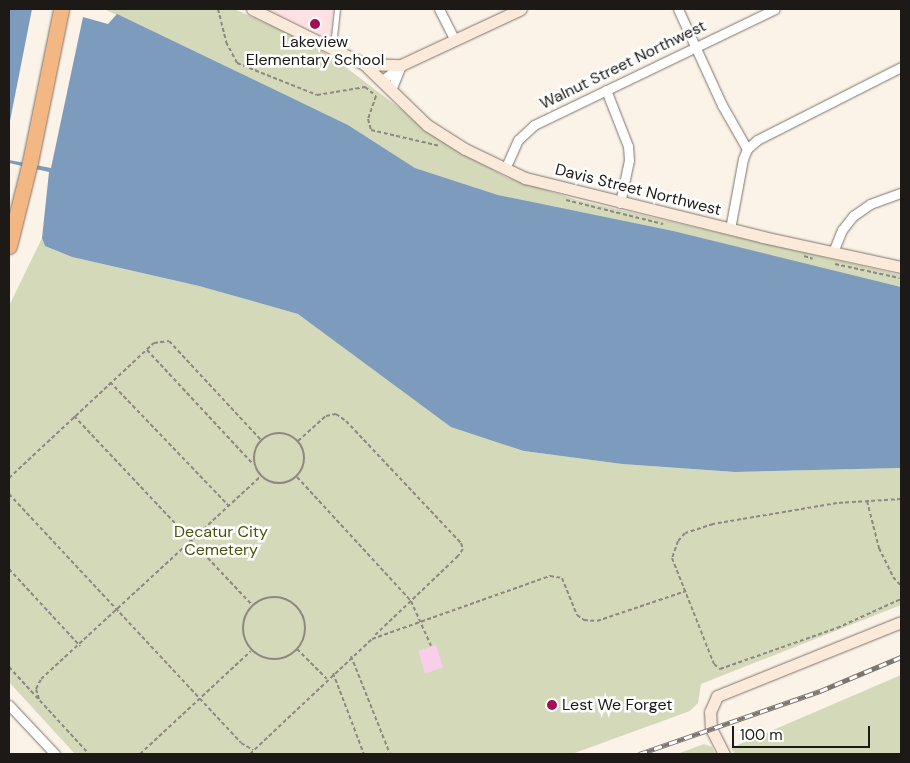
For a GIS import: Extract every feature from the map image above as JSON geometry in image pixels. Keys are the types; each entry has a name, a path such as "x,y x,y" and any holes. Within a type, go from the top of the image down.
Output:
{"highway":[{"path":"9,246 29,166 61,9"}],"street":[{"name":"Davis Street Northwest","path":"252,9 364,64 426,126 505,169 546,185 730,230 901,267"},
{"path":"439,9 455,40"},
{"path":"380,81 401,65 521,9"},
{"path":"678,9 737,135 747,149"},
{"name":"Walnut Street Northwest","path":"505,169 524,132 774,9"},
{"path":"364,64 401,65"},
{"path":"391,90 401,65"},
{"path":"730,230 747,149 766,134 901,67"},
{"path":"606,90 628,146 629,160 620,202"},
{"path":"832,252 842,230 853,216 870,204 901,193"},
{"path":"724,754 711,729 710,712 717,696 901,622"},
{"path":"9,705 54,754"}],"lane":[{"path":"333,49 337,9"}],"path":[{"path":"9,478 154,343 168,341 261,440"},
{"path":"147,350 254,465 261,476 281,484 297,477 304,455 298,441 284,433 276,433 261,440 256,447 254,465"},
{"path":"110,382 229,506"},
{"path":"250,754 351,656 372,639 463,549 461,543 346,421 336,414 326,416 298,441"},
{"path":"74,416 252,605"},
{"path":"39,699 36,689 41,679 80,646 261,476"},
{"path":"297,477 411,601 423,622 431,646"},
{"path":"9,494 241,743 254,751"},
{"path":"901,499 774,512 712,524 686,533 678,541 672,558 714,664 720,669 837,628 901,599"},
{"path":"867,501 880,548 901,586"},
{"path":"9,569 80,646"},
{"path":"372,639 550,576 562,578 577,616 584,620 597,621 686,591"},
{"path":"273,597 293,603 300,610 305,625 303,641 298,649 280,660 269,660 251,651 245,642 243,622 252,605 273,597"},
{"path":"298,649 327,679"},
{"path":"140,754 251,651"},
{"path":"351,656 390,754"},
{"path":"9,668 89,754"},
{"path":"333,673 364,754"}],"shaded area":[{"name":"Lakeview Elementary School","path":"266,9 333,9 331,39"}],"green space":[{"path":"104,9 234,9 297,37 335,59 448,145 506,177 577,200 901,275 901,287 498,195 415,168 348,125"},
{"name":"Decatur City Cemetery","path":"42,238 45,246 72,257 199,286 298,314 371,365 524,451 622,464 735,472 901,468 901,605 701,684 698,703 690,711 572,754 75,754 9,682 9,306"},
{"path":"901,675 901,754 735,754 731,748"},
{"path":"704,744 712,747 715,754 677,754"}],"water":[{"path":"9,9 32,9 9,126"},
{"path":"117,14 348,125 415,168 498,195 673,231 901,287 901,468 735,472 622,464 524,451 451,427 298,314 199,286 72,257 45,246 42,238 49,172 9,163 9,160 51,168 83,17 108,24"}],"building":[{"path":"436,645 443,667 425,674 418,651"}],"railway":[{"path":"639,754 820,691 901,657"}],"place":[{"name":"Lakeview Elementary School","path":"315,24"},
{"name":"Lest We Forget","path":"552,705"}]}
